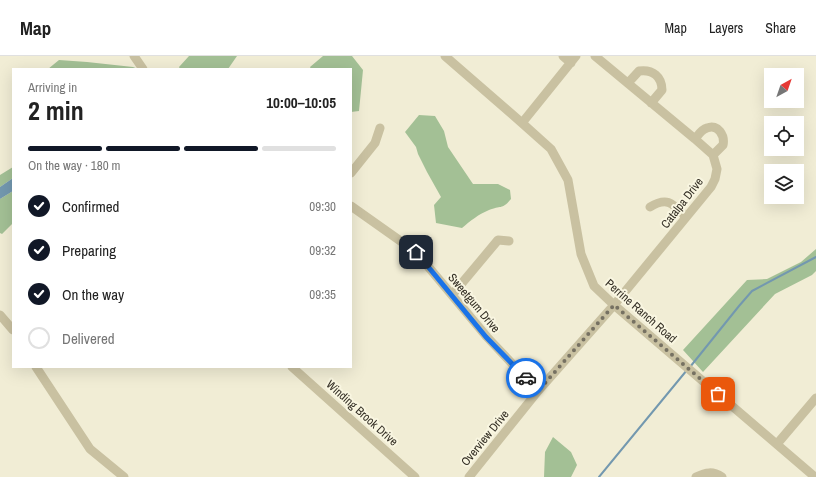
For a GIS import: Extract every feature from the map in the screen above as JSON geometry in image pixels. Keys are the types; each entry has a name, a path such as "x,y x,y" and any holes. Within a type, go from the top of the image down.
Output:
{"street":[{"path":"134,56 142,68"},
{"name":"Perrine Ranch Road","path":"445,56 551,149 568,180 581,254 594,286 614,305 778,444 813,476"},
{"path":"522,123 574,60 562,56"},
{"path":"595,56 713,155 723,145 723,136 713,127 706,128 695,139"},
{"path":"628,83 639,71 647,70 655,73 661,82 662,90 651,103"},
{"path":"352,172 375,143 380,128"},
{"name":"Catalpa Drive","path":"614,305 711,187 715,179 717,169 713,155"},
{"path":"650,207 657,202 668,202 676,206 686,217"},
{"name":"Sweetgum Drive","path":"352,207 416,252 486,337 538,391"},
{"path":"452,295 498,240 509,241"},
{"name":"Overview Drive","path":"469,477 538,391 614,305"},
{"path":"0,315 12,329"},
{"path":"37,368 90,449 124,477"},
{"name":"Winding Brook Drive","path":"293,368 415,477"},
{"path":"778,444 816,398"},
{"path":"696,477 704,473 716,473 722,477"}],"green space":[{"path":"189,56 237,56 229,68 179,67"},
{"path":"323,56 352,56 363,70 359,111 352,112 352,68 310,67"},
{"path":"59,60 136,68 49,68"},
{"path":"419,115 435,116 444,131 448,147 473,184 498,184 510,190 511,199 503,206 493,209 471,220 462,228 436,223 434,205 441,197 418,154 416,147 405,132"},
{"path":"12,168 12,179 0,187 0,175"},
{"path":"12,192 12,224 2,234 0,233 0,199"},
{"path":"816,249 816,271 812,275 775,294 703,372 683,350 747,280 767,279 801,262"},
{"path":"553,437 571,452 577,465 571,477 544,477 545,452"}],"water":[{"path":"12,179 12,192 0,199 0,187"}],"waterway":[{"path":"690,367 752,291 816,257"},
{"path":"599,477 687,370"}],"way so far":[{"path":"526,378 538,391 614,305 718,394"}],"route":[{"path":"416,252 486,337 526,378"}]}
